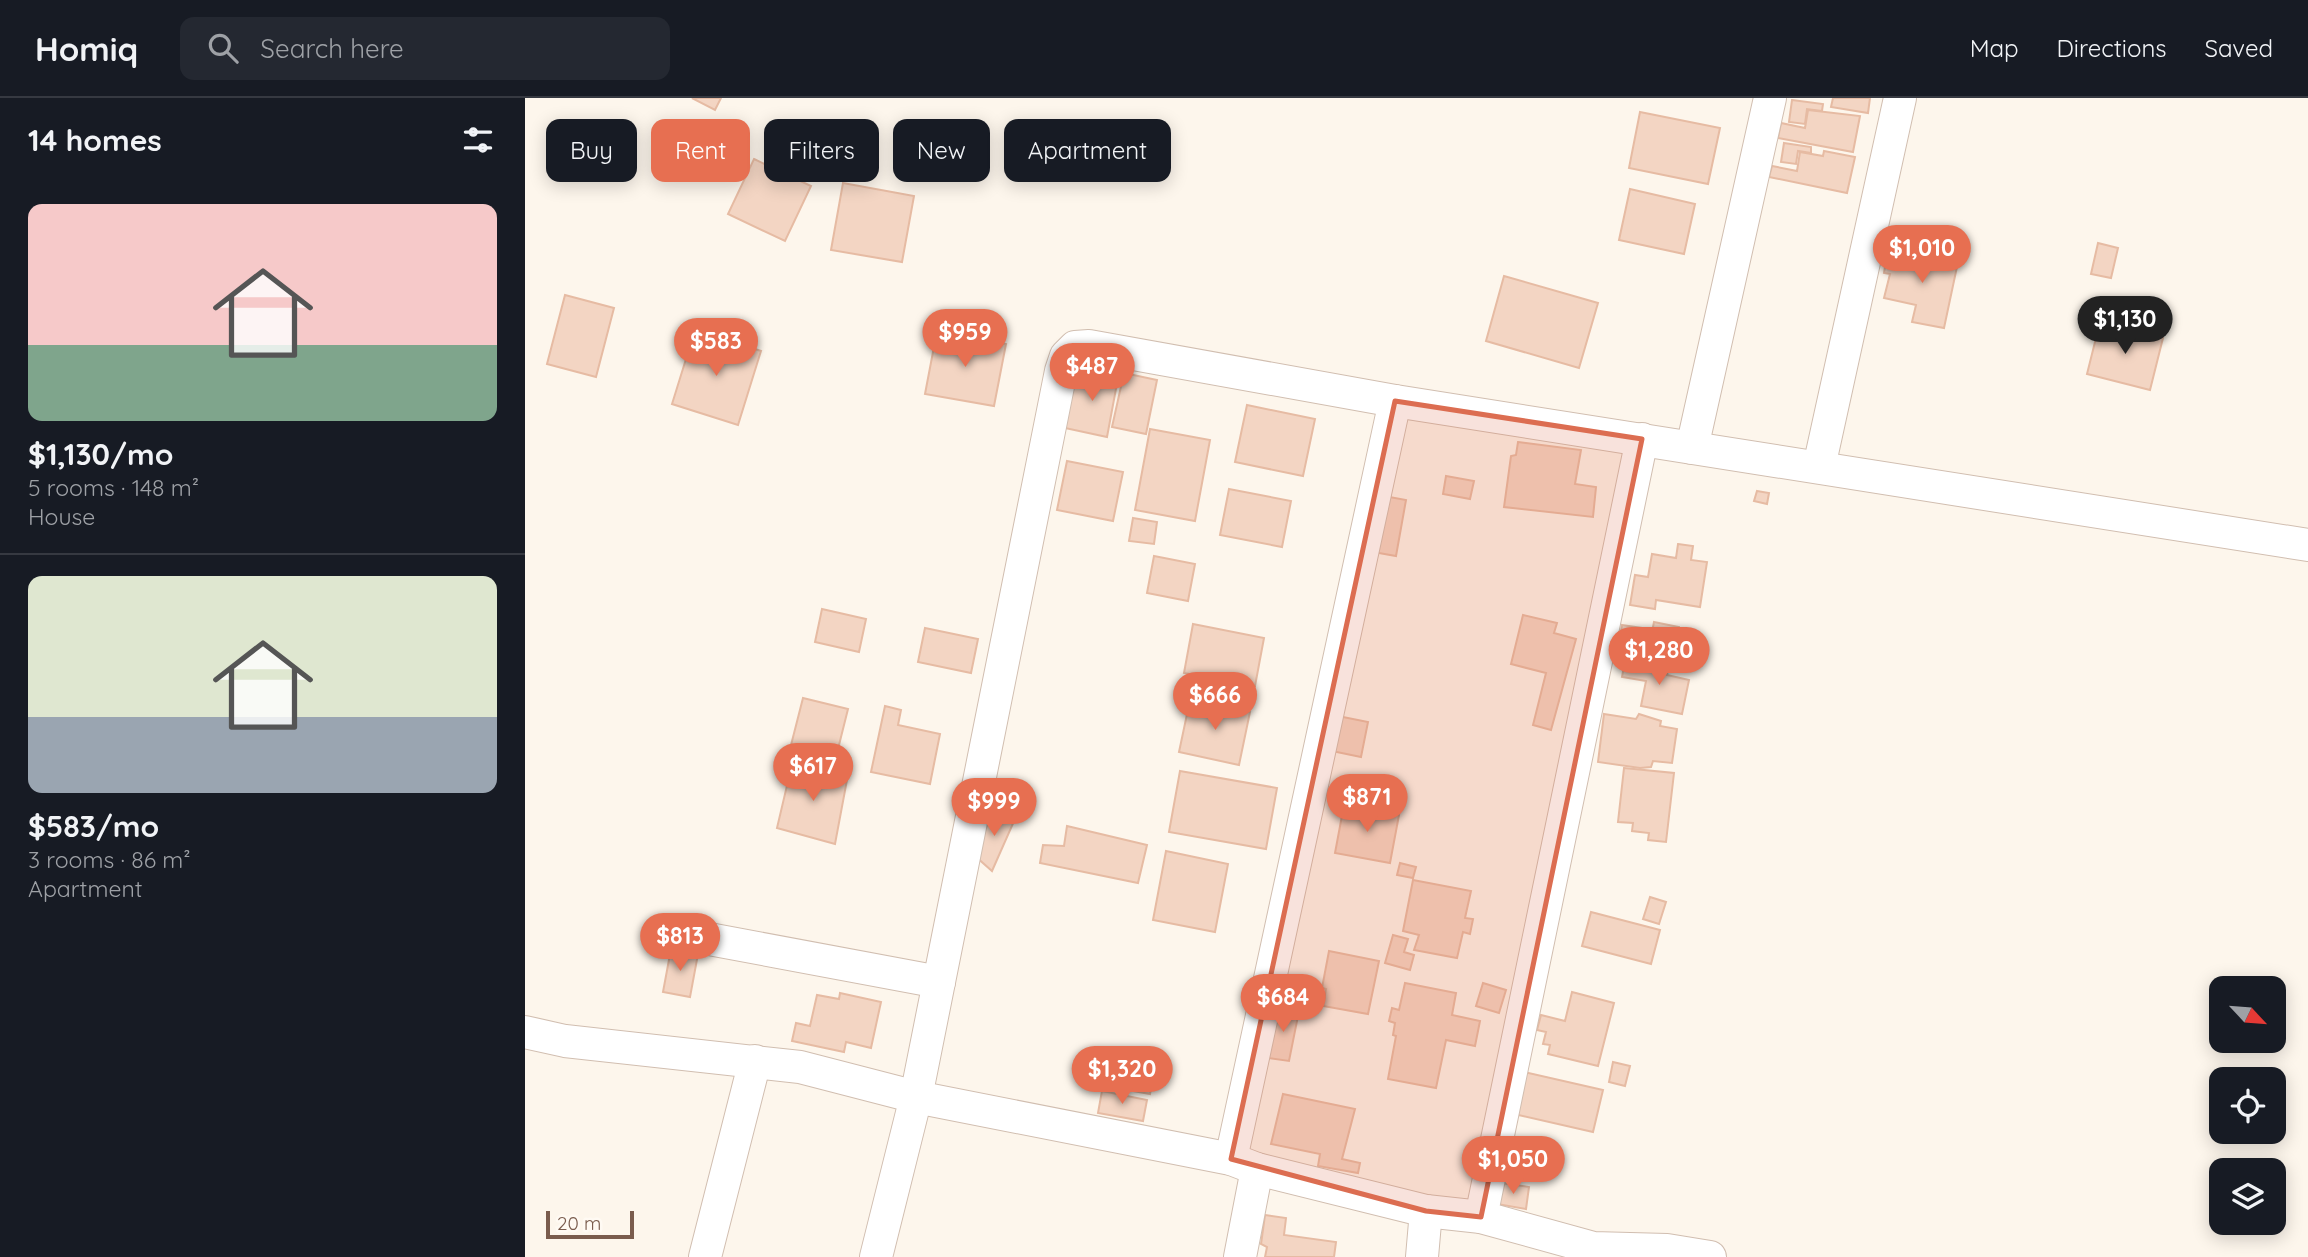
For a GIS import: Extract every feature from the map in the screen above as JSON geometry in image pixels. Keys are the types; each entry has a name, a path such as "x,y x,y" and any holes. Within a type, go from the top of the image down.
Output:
{"street":[{"path":"1692,448 1770,98"},
{"path":"1819,467 1900,98"},
{"path":"876,1257 916,1097 1058,384 1066,356 1075,347 1089,346 1395,401 2308,545"},
{"path":"1240,1257 1244,1164 1395,401"},
{"path":"1481,1217 1642,439"},
{"path":"693,936 939,982"},
{"path":"525,1032 565,1041 800,1068 916,1097 1244,1164 1426,1211 1481,1217 1593,1248 1667,1250 1710,1257"},
{"path":"705,1257 755,1061"},
{"path":"1422,1257 1426,1211"}],"highlighted area":[{"path":"1395,401 1642,439 1481,1217 1426,1211 1231,1159"}],"building":[{"path":"692,98 721,98 715,110"},
{"path":"1833,98 1870,98 1868,113 1831,107"},
{"path":"1792,100 1823,104 1822,111 1807,109 1805,124 1789,122"},
{"path":"1808,110 1860,116 1853,152 1778,138 1781,123 1805,128"},
{"path":"1640,112 1720,128 1708,184 1629,168"},
{"path":"1784,143 1811,147 1811,153 1798,151 1796,164 1781,162"},
{"path":"1824,151 1855,157 1847,193 1769,177 1772,166 1797,171 1800,152 1823,156"},
{"path":"754,159 764,164 764,182 803,182 811,186 785,241 728,214 743,182 750,182 750,167"},
{"path":"843,183 914,196 902,262 831,250"},
{"path":"1630,189 1695,204 1684,254 1619,240"},
{"path":"2098,243 2118,248 2111,278 2091,274"},
{"path":"1903,251 1958,262 1944,328 1912,322 1916,305 1884,298 1890,274 1884,273 1887,254 1902,258"},
{"path":"1504,276 1598,303 1579,368 1486,341"},
{"path":"565,295 614,308 596,377 547,364"},
{"path":"2100,322 2163,338 2150,390 2087,374"},
{"path":"695,330 761,351 738,425 672,404"},
{"path":"937,331 1006,344 994,406 925,394"},
{"path":"1076,370 1118,378 1107,437 1065,428"},
{"path":"1124,373 1157,380 1146,434 1112,427"},
{"path":"1247,405 1315,419 1303,476 1235,462"},
{"path":"1150,429 1210,440 1195,521 1135,510"},
{"path":"1518,442 1581,450 1575,484 1596,487 1593,517 1504,507 1511,456 1516,455"},
{"path":"1067,461 1123,472 1113,521 1057,510"},
{"path":"1446,476 1474,481 1470,499 1443,494"},
{"path":"1229,489 1291,501 1282,547 1220,535"},
{"path":"1757,491 1769,493 1767,504 1754,501"},
{"path":"1384,496 1406,500 1396,556 1373,552"},
{"path":"1133,518 1157,522 1154,544 1129,541"},
{"path":"1678,544 1693,546 1691,560 1707,562 1700,607 1656,600 1655,609 1630,605 1635,575 1648,577 1652,554 1676,558"},
{"path":"1154,556 1195,564 1188,601 1147,593"},
{"path":"822,609 866,619 859,652 815,642"},
{"path":"1523,615 1557,623 1554,633 1576,639 1551,730 1533,725 1546,673 1511,664"},
{"path":"1654,622 1697,634 1690,671 1646,662"},
{"path":"1193,624 1264,638 1255,686 1184,673"},
{"path":"1622,625 1643,628 1638,658 1617,655"},
{"path":"925,628 978,639 971,673 918,662"},
{"path":"1625,661 1668,670 1667,675 1689,680 1682,714 1641,706 1646,681 1622,677"},
{"path":"803,698 848,709 835,761 790,749"},
{"path":"1190,700 1250,712 1239,765 1179,752"},
{"path":"885,706 901,710 898,725 940,734 930,784 871,772"},
{"path":"1604,714 1636,719 1639,714 1661,721 1660,726 1677,729 1672,763 1653,761 1651,767 1640,768 1598,762"},
{"path":"1333,715 1368,722 1361,757 1327,750"},
{"path":"793,760 847,780 835,844 777,828"},
{"path":"1624,768 1674,773 1666,842 1648,840 1649,833 1632,831 1633,823 1618,822"},
{"path":"1180,771 1277,788 1266,849 1169,832"},
{"path":"1344,805 1399,815 1390,863 1335,853"},
{"path":"994,807 1015,819 992,871 975,856"},
{"path":"1067,826 1147,845 1138,883 1040,863 1043,845 1064,846"},
{"path":"1166,851 1228,864 1215,932 1153,920"},
{"path":"1400,863 1416,867 1413,878 1397,875"},
{"path":"1413,880 1471,891 1465,918 1473,919 1470,934 1463,932 1457,958 1414,950 1419,935 1403,931"},
{"path":"1650,897 1666,902 1659,924 1643,919"},
{"path":"1591,912 1660,930 1651,964 1582,946"},
{"path":"1393,935 1408,939 1404,952 1414,955 1410,970 1385,963"},
{"path":"671,949 698,954 690,997 663,992"},
{"path":"1329,951 1379,961 1368,1014 1323,1006 1326,989 1322,988"},
{"path":"1405,983 1456,993 1452,1015 1480,1021 1475,1046 1446,1040 1436,1088 1388,1079 1396,1036 1393,1035 1395,1023 1389,1021 1392,1008 1399,1010"},
{"path":"1483,983 1506,990 1499,1013 1476,1006"},
{"path":"1572,992 1614,1003 1598,1066 1548,1054 1550,1045 1543,1044 1546,1032 1537,1030 1541,1015 1565,1021"},
{"path":"840,993 881,1002 871,1048 846,1042 844,1052 792,1041 796,1023 810,1026 817,995 839,999"},
{"path":"1278,1007 1299,1011 1289,1061 1268,1058"},
{"path":"1119,1051 1157,1058 1150,1094 1111,1087"},
{"path":"1613,1062 1630,1066 1625,1086 1609,1082"},
{"path":"1524,1072 1603,1090 1593,1132 1514,1114"},
{"path":"1102,1091 1147,1100 1143,1121 1098,1113"},
{"path":"1283,1094 1355,1109 1342,1159 1360,1163 1358,1173 1318,1166 1320,1154 1271,1144"},
{"path":"1500,1183 1529,1187 1526,1209 1497,1204"},
{"path":"1265,1215 1286,1218 1284,1235 1336,1242 1334,1257 1265,1257 1267,1247 1261,1244"}]}
